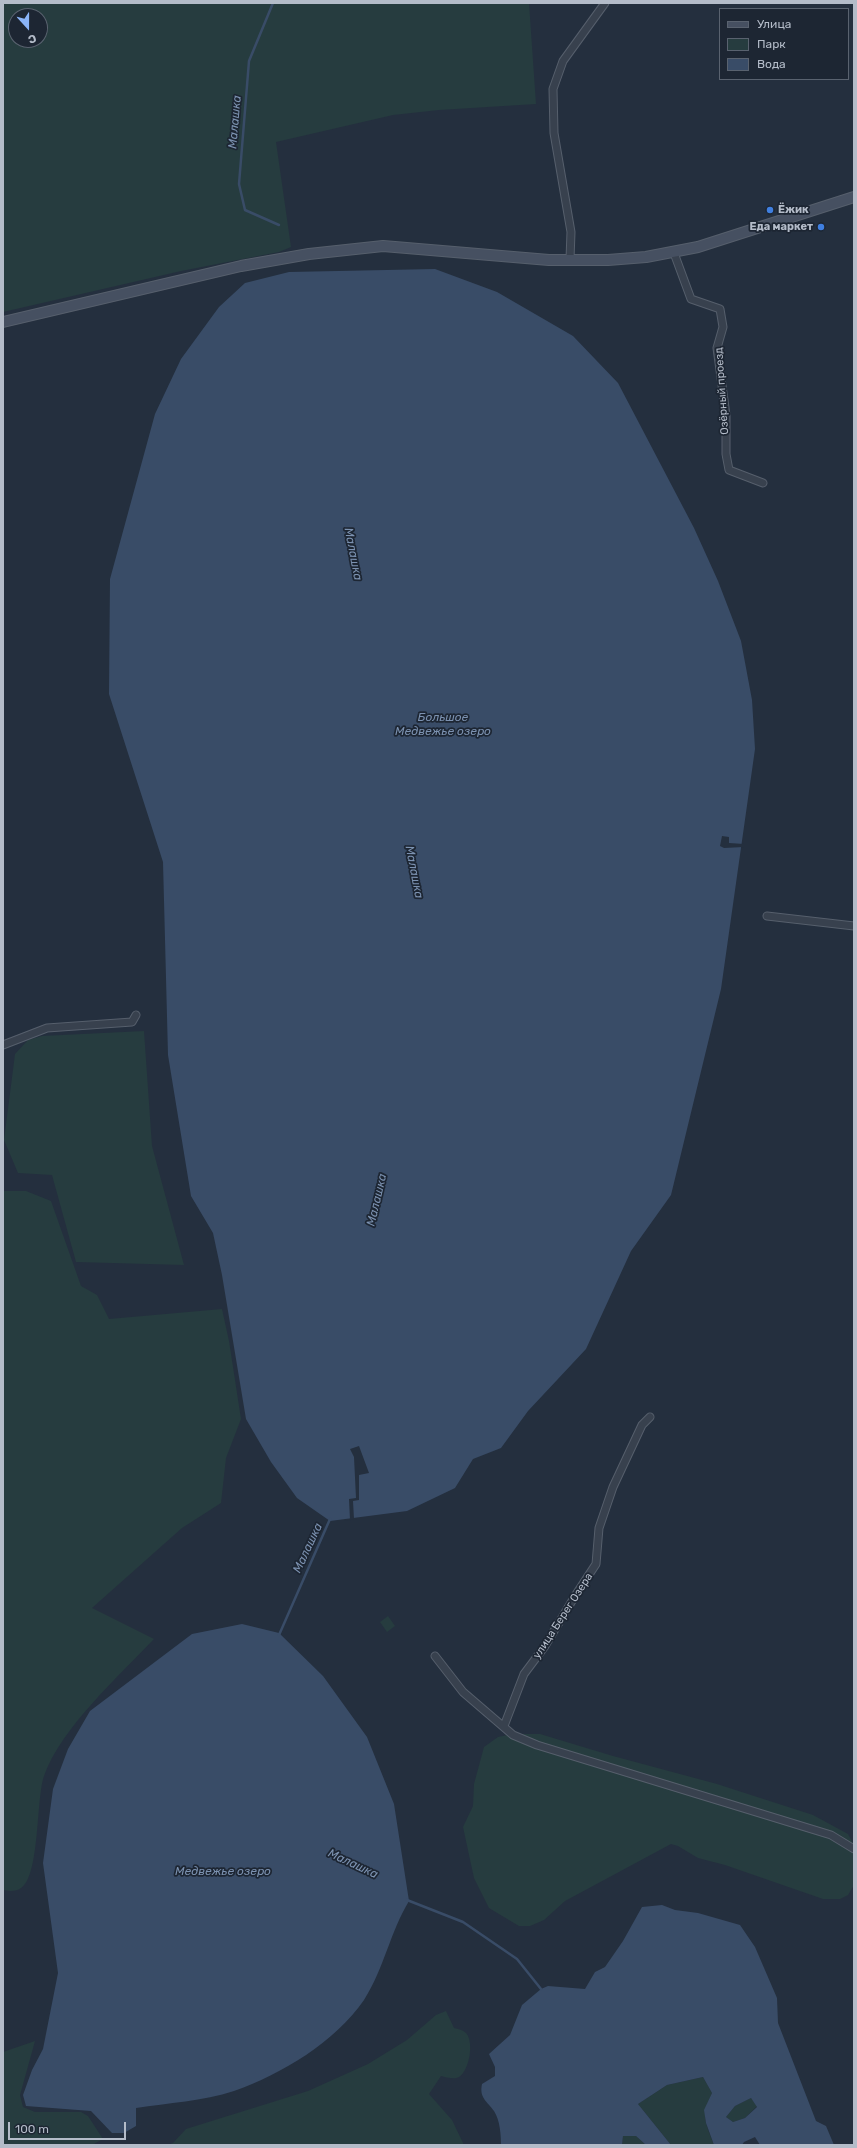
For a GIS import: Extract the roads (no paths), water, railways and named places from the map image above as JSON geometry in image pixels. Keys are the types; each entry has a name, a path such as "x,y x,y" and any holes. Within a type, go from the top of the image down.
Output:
{"main road":[{"path":"3,322 241,266 308,254 382,246 549,260 608,260 674,253 854,197"}],"street":[{"path":"570,259 571,232 554,133 553,89 563,61 605,3"},
{"name":"Озёрный проезд","path":"674,253 691,299 720,309 722,315 722,328 717,348 726,415 726,454 729,470 763,483"},
{"path":"767,916 854,926"},
{"path":"3,1045 47,1028 132,1022 136,1015"},
{"name":"улица Берег Озера","path":"504,1726 524,1674 545,1646 596,1564 599,1528 606,1507 642,1425 650,1417"},
{"path":"435,1656 463,1692 513,1734 537,1745 831,1835 854,1849"}],"water":[{"name":"Большое Медвежье озеро","path":"435,269 497,292 573,336 618,383 694,528 718,581 741,641 752,700 755,749 721,989 671,1195 631,1251 586,1349 528,1411 501,1448 473,1459 455,1488 407,1511 330,1521 297,1498 271,1462 246,1419 222,1275 213,1233 191,1196 168,1055 163,862 109,694 110,579 155,414 181,359 219,307 245,283 289,272"},
{"name":"Медвежье озеро","path":"242,1624 279,1633 323,1676 367,1737 394,1804 409,1901 402,1913 377,1976 364,2000 338,2030 323,2043 289,2066 270,2076 234,2091 198,2099 136,2108 136,2126 124,2133 112,2133 91,2111 26,2106 23,2095 32,2070 43,2049 58,1973 43,1863 53,1789 68,1749 90,1711 192,1634"},
{"path":"662,1905 675,1910 698,1913 740,1925 755,1947 777,1998 778,2023 816,2121 826,2126 834,2145 760,2145 755,2137 744,2142 742,2145 714,2145 706,2123 704,2110 712,2093 703,2077 667,2085 638,2104 671,2145 646,2145 636,2136 623,2136 622,2145 501,2145 498,2119 494,2111 484,2099 481,2089 482,2084 495,2076 495,2067 489,2054 510,2035 522,2005 541,1989 548,1986 585,1989 595,1972 605,1967 623,1941 642,1907","holes":["751,2098 757,2107 745,2118 733,2122 726,2117 735,2106"]}],"waterway":[{"name":"Малашка","path":"273,3 249,61 239,184 245,210 279,225"},
{"name":"Малашка","path":"279,1635 330,1519"},
{"name":"Малашка","path":"407,1900 463,1922 517,1959 541,1989"}],"place":[{"name":"Ёжик","path":"770,210"},
{"name":"Еда маркет","path":"821,227"}]}
